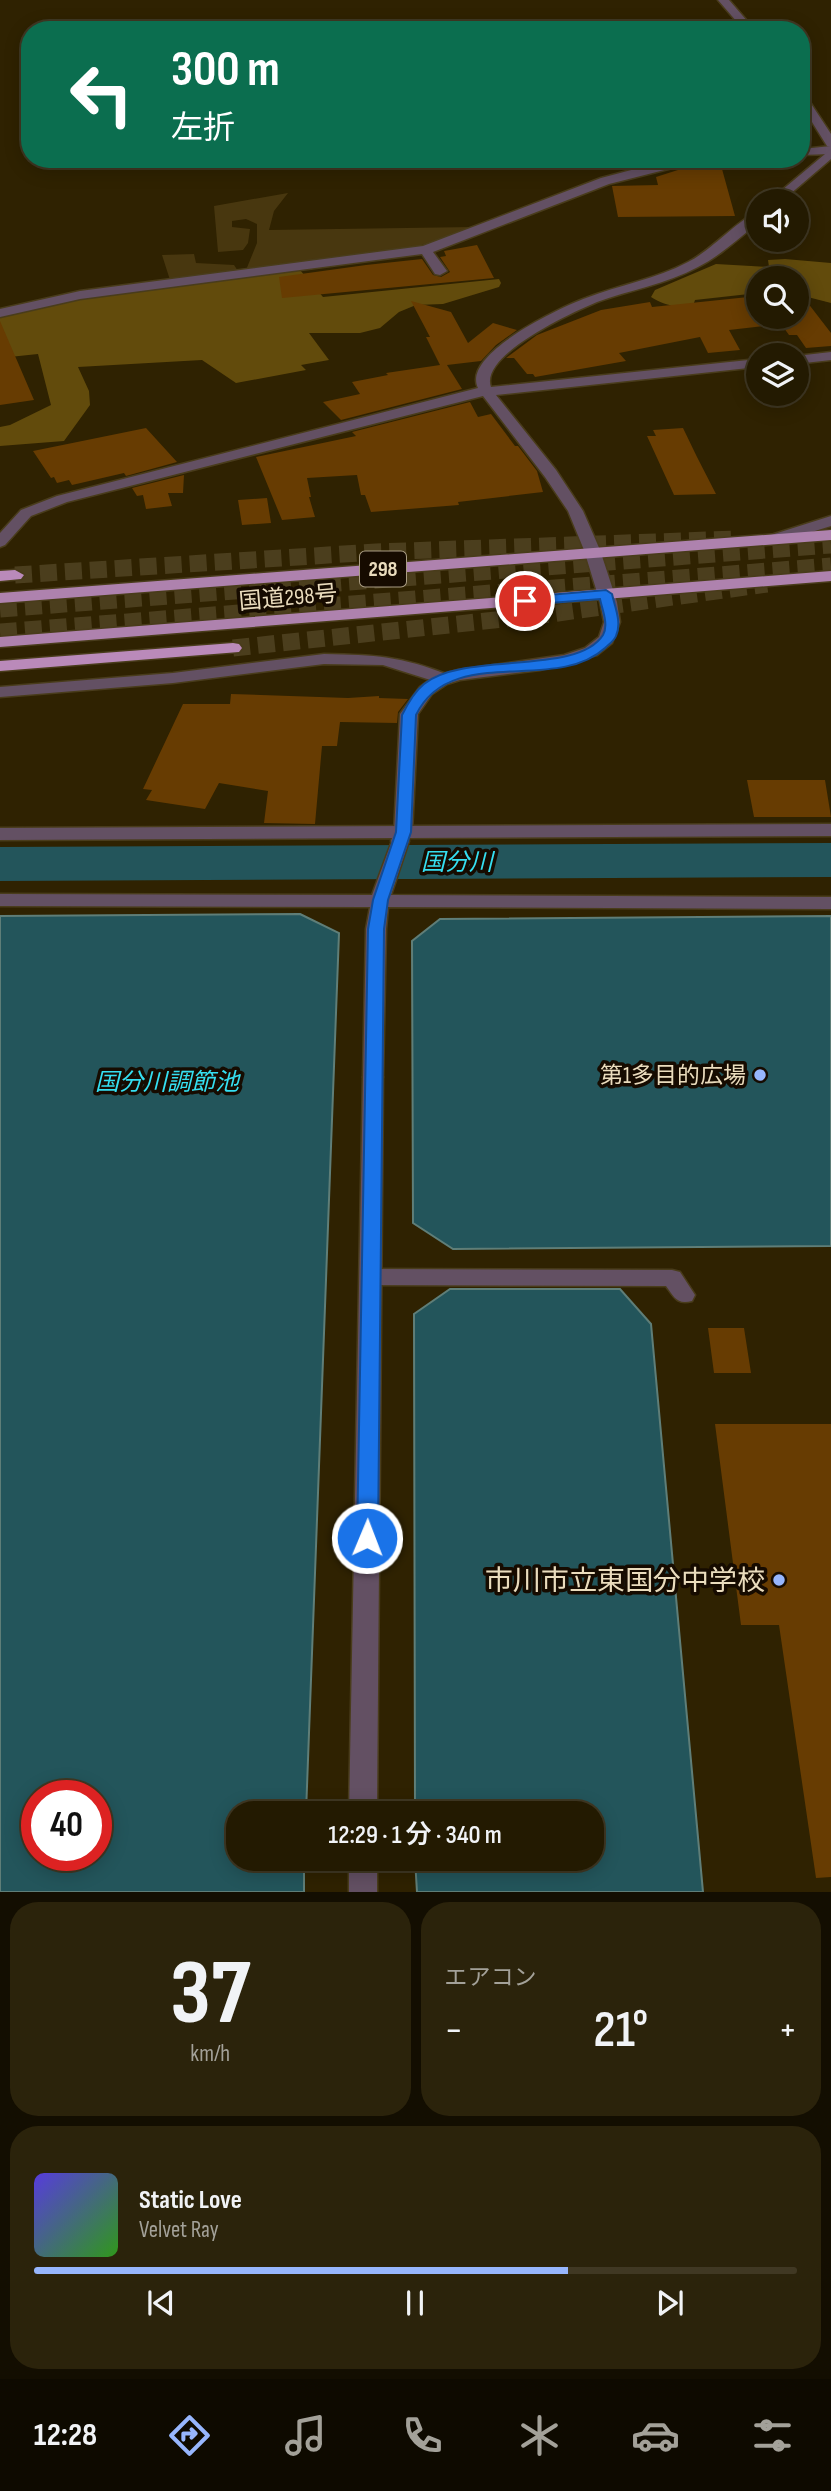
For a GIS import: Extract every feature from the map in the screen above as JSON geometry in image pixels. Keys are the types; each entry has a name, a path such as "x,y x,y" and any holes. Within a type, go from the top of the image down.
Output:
{"highway":[{"name":"国道298号","path":"0,598 831,536"},
{"name":"国道298号","path":"0,642 831,576"},
{"path":"0,666 233,648"}],"street":[{"path":"723,0 742,21"},
{"path":"810,110 831,143"},
{"path":"810,152 831,152"},
{"path":"789,189 831,152"},
{"path":"0,313 79,295 425,250 605,181 654,168"},
{"path":"363,1801 376,929 384,892 402,836 409,715 422,694 443,679 468,672 571,660 592,653 610,636 612,623 606,594 583,526 570,502 486,391 482,381 491,361 526,333 578,306 644,285 694,264 714,253 746,226"},
{"path":"425,250 440,271"},
{"path":"809,358 831,356"},
{"path":"0,542 26,513 62,499 486,391 746,364"},
{"path":"765,541 831,520"},
{"path":"0,691 173,678 324,659 383,660 410,666 443,679"},
{"path":"0,834 402,836 831,830"},
{"path":"0,900 384,892 429,903 831,903"},
{"path":"371,1277 672,1278 684,1295"},
{"path":"363,1871 363,1892"}],"shaded area":[{"path":"288,193 274,211 269,230 474,227 416,247 246,270 257,243 257,224 246,219 232,221 232,227 250,229 248,243 243,250 218,252 214,206"},
{"path":"194,254 196,263 234,265 238,271 170,280 162,255"},
{"path":"768,260 831,263 831,303 809,297 809,266 769,266"},
{"path":"716,264 751,266 746,266 746,294 695,300 694,303 677,306 651,297 655,290"},
{"path":"300,270 323,297 499,279 501,283 499,287 443,304 416,305 399,312 380,328 360,333 309,333 329,360 301,365 306,370 236,383 202,360 78,367 89,391 90,405 64,441 0,446 0,427 10,425 51,405 38,354 0,358 0,316 64,301"}],"water":[{"name":"国分川調節池","path":"300,914 339,933 306,1801 226,1801 226,1871 304,1871 304,1892 0,1892 0,916"},
{"path":"831,916 831,1246 453,1249 413,1223 412,941 440,919"},
{"path":"450,1289 620,1289 651,1324 703,1892 417,1892 416,1871 604,1871 604,1801 415,1801 414,1314"}],"building":[{"path":"681,169 722,169 735,216 618,217 612,186 658,185 656,177"},
{"path":"477,245 494,278 282,298 279,277 366,265 422,259 433,275 441,277 450,272 440,257 446,256 444,251"},
{"path":"746,297 746,328 729,330 740,350 708,353 700,337 619,353 626,361 535,377 533,374 527,374 514,358 506,358 537,335 601,310 650,302 652,307"},
{"path":"411,301 451,312 468,343 493,323 517,330 496,345 481,361 447,365 462,389 341,420 323,402 360,394 352,382 388,375 386,373 440,365 426,337 430,337"},
{"path":"809,304 831,333 831,346 809,348 809,343 803,343 797,335 789,335 785,329 809,329"},
{"path":"0,321 34,400 0,405"},
{"path":"470,402 478,417 491,414 515,446 518,446 537,471 543,492 458,502 459,505 371,512 365,495 361,495 357,475 307,478 315,517 282,520 256,457 356,436 352,432"},
{"path":"146,428 177,462 126,476 124,473 72,485 69,480 57,483 54,477 51,478 33,451"},
{"path":"683,428 716,494 674,495 647,436 656,436 653,430"},
{"path":"184,475 183,493 168,493 172,506 146,509 143,495 137,496 132,488"},
{"path":"267,498 271,523 242,525 238,500"},
{"path":"231,694 348,698 379,696 408,699 398,712 397,723 340,722 337,746 322,746 315,824 264,823 268,791 219,783 205,809 146,800 152,790 143,789 183,704 230,704"},
{"path":"747,780 825,780 831,817 754,817"},
{"path":"708,1328 744,1328 751,1373 714,1373"},
{"path":"715,1424 831,1424 831,1877 816,1878 779,1625 741,1625"}],"waterway":[{"name":"国分川","path":"0,864 831,860"}],"tunnel":[{"path":"15,575 376,552 737,539"},
{"path":"0,609 831,545"},
{"path":"0,632 831,566"},
{"path":"233,648 551,614 767,584"}],"place":[{"name":"第1多目的広場","path":"760,1075"},
{"name":"市川市立東国分中学校","path":"779,1580"}],"route":[{"path":"367,1538 376,929 380,900 403,832 409,715 416,701 429,687 443,679 468,672 571,660 592,653 610,636 612,623 606,594 525,601"}]}
